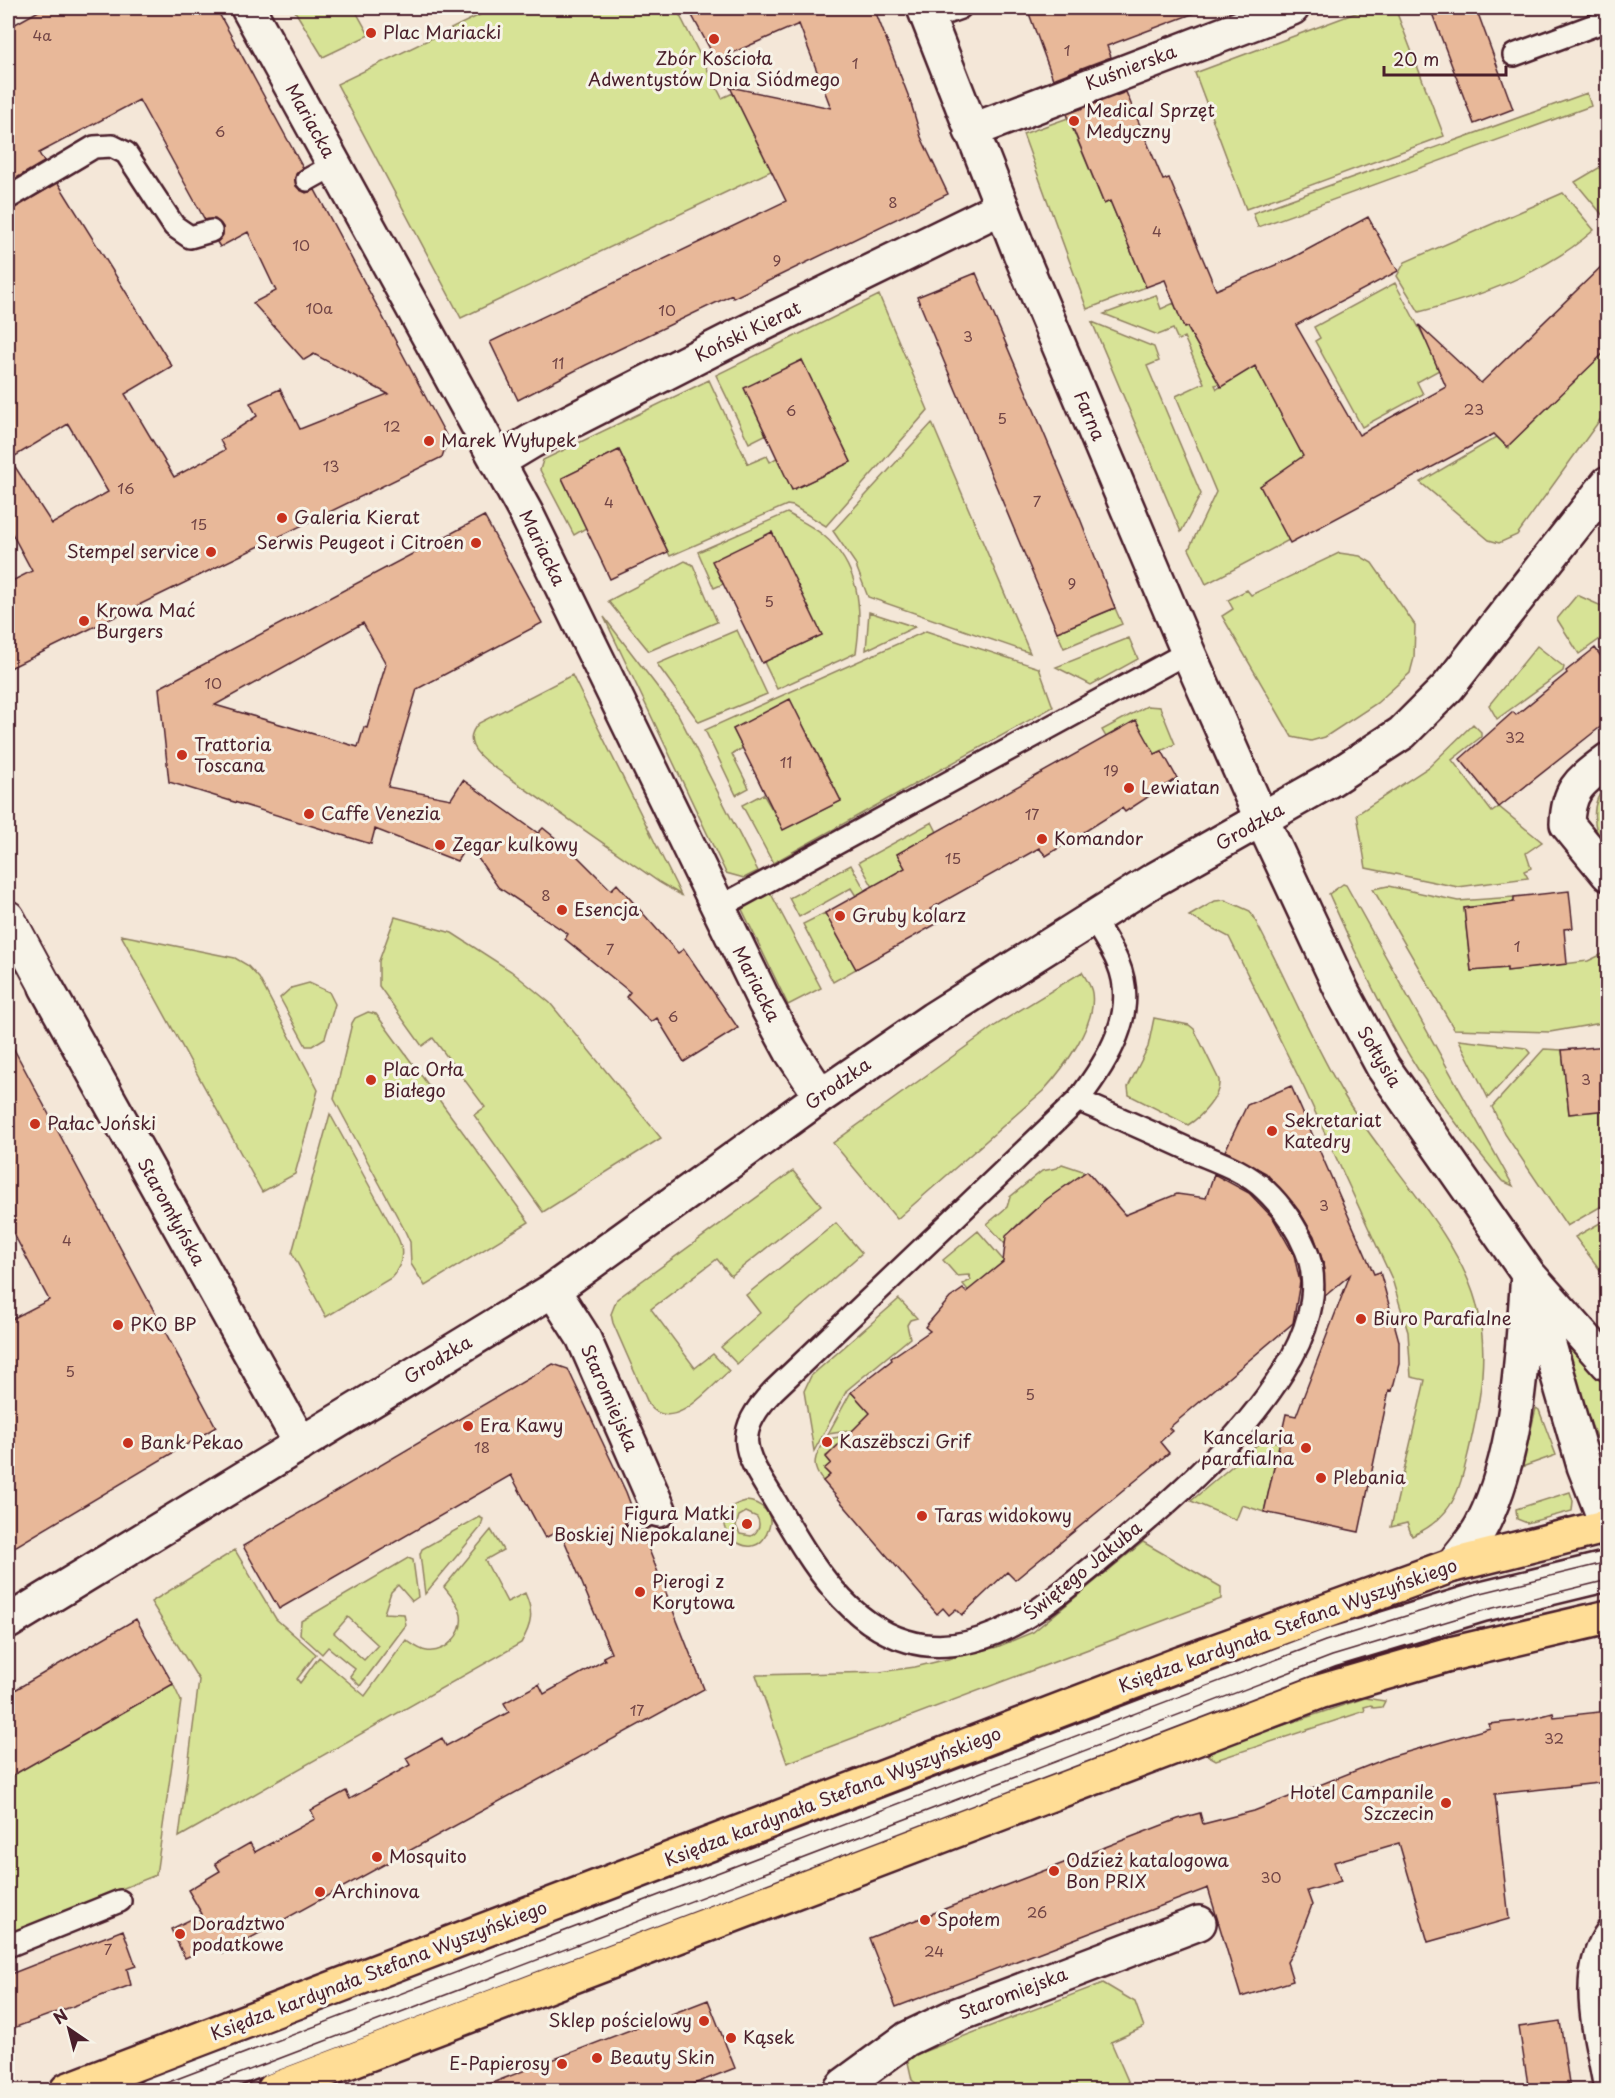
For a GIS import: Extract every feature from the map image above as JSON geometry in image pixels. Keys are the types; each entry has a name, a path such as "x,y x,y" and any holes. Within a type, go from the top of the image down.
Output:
{"main road":[{"name":"Księdza kardynała Stefana Wyszyńskiego","path":"67,2091 1177,1665 1454,1565 1607,1527"},
{"path":"274,2091 1284,1705 1399,1667 1608,1617"}],"street":[{"name":"Mariacka","path":"248,8 320,173 497,462 537,535 718,908 791,1051 821,1096"},
{"name":"Kuśnierska","path":"971,131 1292,8"},
{"name":"Farna","path":"927,13 1002,207 1188,652 1262,820"},
{"name":"Koński Kierat","path":"497,462 532,441 734,338 1002,207"},
{"name":"Grodzka","path":"8,1622 552,1290 821,1096 933,1019 1093,918 1262,820 1385,745 1431,706 1608,483"},
{"path":"1608,760 1583,779 1570,795 1567,824 1608,874"},
{"name":"Sołtysia","path":"1262,820 1342,991 1383,1067 1528,1274 1608,1364"},
{"name":"Staromłyńska","path":"8,917 301,1444"},
{"name":"Sołtysia","path":"1528,1274 1584,1466 1607,1527"},
{"path":"1454,1565 1482,1525 1500,1482 1520,1381 1528,1274"},
{"name":"Staromiejska","path":"552,1290 583,1336 648,1515"},
{"name":"Staromiejska","path":"840,2091 844,2085 907,2039 957,2016 1199,1923"}],"lane":[{"path":"927,13 960,8"},
{"path":"1514,55 1608,20"},
{"path":"8,198 94,147 112,146 126,153 174,226 190,237 211,231"},
{"path":"718,908 1188,652"},
{"name":"Świętego Jakuba","path":"1078,1100 1228,1166 1264,1189 1288,1218 1307,1253 1312,1285 1305,1326 1283,1373 1216,1454 1149,1519 1058,1595 1016,1624 992,1635 949,1645 928,1646 907,1641 877,1629 855,1612 800,1543 751,1461 746,1443 747,1423 773,1391 1078,1100 1102,1070 1113,1048 1124,1010 1125,991 1118,963 1093,918"},
{"path":"1177,1665 1436,1605 1608,1562"},
{"path":"1210,1684 1454,1565"},
{"path":"197,2091 1051,1763 1376,1642 1485,1610 1608,1580"},
{"path":"147,2091 1210,1684 1325,1641 1436,1605"},
{"path":"1051,1763 1284,1705"},
{"path":"8,1946 120,1901"},
{"path":"1605,2091 1588,1979 1598,1942 1608,1929"}],"green space":[{"path":"293,8 354,8 369,35 323,57"},
{"path":"494,8 676,8 722,98 733,93 773,170 461,318 337,84"},
{"path":"1369,8 1395,8 1444,136 1246,209 1195,73"},
{"path":"1587,93 1591,106 1258,227 1253,213"},
{"path":"1068,118 1104,204 1110,201 1146,287 1087,309 1023,134"},
{"path":"1607,163 1607,213 1605,218 1575,182"},
{"path":"1563,193 1594,230 1555,259 1534,271 1489,290 1419,312 1397,276 1405,262"},
{"path":"1395,283 1441,369 1417,382 1423,394 1362,427 1315,341 1320,338 1314,327"},
{"path":"879,295 928,410 826,526 793,506 787,505 670,556 619,450 562,478 586,528 574,535 540,470 543,460 709,380 748,464 767,456 770,462 778,457 794,489 851,462 802,360 767,434 749,443 716,375"},
{"path":"1156,295 1161,309 1174,303 1184,327 1187,327 1219,384 1215,385 1217,389 1255,366 1307,463 1260,486 1289,540 1206,584 1189,549 1216,492 1176,396 1204,383 1184,337 1178,340 1173,329 1158,335 1104,314"},
{"path":"1092,322 1154,347 1159,361 1147,366 1201,494 1181,532"},
{"path":"1607,349 1607,410 1517,535 1499,543 1489,540 1420,482 1497,437 1509,448 1510,444"},
{"path":"932,423 1030,653 868,597 855,563 833,531"},
{"path":"787,513 823,535 845,560 856,589 859,620 856,653 777,689 764,662 822,635 713,562 723,584 714,588 698,552"},
{"path":"1339,553 1360,556 1372,563 1415,625 1414,658 1410,673 1377,703 1325,737 1311,741 1292,737 1222,616 1233,609 1228,600 1247,590 1251,595"},
{"path":"685,561 693,565 717,622 649,651 608,601"},
{"path":"1577,595 1608,609 1607,634 1579,654 1557,619"},
{"path":"1115,608 1122,624 1064,648 1057,632"},
{"path":"869,612 915,627 866,650"},
{"path":"604,617 678,714 758,871 744,878 726,873"},
{"path":"737,630 767,694 699,722 657,664"},
{"path":"926,631 1039,668 1053,707 773,863 742,805 763,794 784,829 841,801 790,700 733,729 743,748 732,754 749,788 736,795 705,730"},
{"path":"1129,638 1138,659 1091,685 1056,667"},
{"path":"1537,646 1564,667 1563,671 1497,719 1489,705"},
{"path":"572,675 681,895 491,765 473,746 472,735 479,723"},
{"path":"1147,706 1160,707 1175,744 1155,754 1106,737 1102,730"},
{"path":"1473,724 1481,732 1481,737 1452,760 1492,812 1499,807 1542,842 1526,853 1531,868 1524,871 1528,878 1458,887 1366,868 1357,814 1429,767"},
{"path":"1607,785 1607,857 1596,829 1595,811 1596,801"},
{"path":"932,822 937,832 897,854 905,868 873,887 859,862"},
{"path":"851,865 865,890 856,896 851,888 799,917 789,898"},
{"path":"1343,884 1346,885 1513,1186 1502,1181 1449,1113 1419,1071 1394,1028 1329,894"},
{"path":"1388,886 1458,901 1514,897 1514,902 1464,908 1471,971 1507,968 1507,971 1588,961 1607,952 1607,1022 1550,1032 1454,1029 1373,889"},
{"path":"769,890 821,988 788,1005 740,905"},
{"path":"1225,900 1250,911 1345,1097 1453,1249 1476,1302 1482,1339 1482,1376 1477,1414 1462,1478 1446,1511 1426,1529 1412,1536 1407,1523 1391,1527 1425,1380 1411,1377 1408,1332 1392,1279 1304,1088 1229,937 1189,916 1215,901"},
{"path":"825,913 856,969 833,982 803,924"},
{"path":"395,917 452,933 511,971 550,1003 661,1138 543,1212 474,1115 485,1107 433,1038 422,1046 379,986 379,961"},
{"path":"121,935 235,958 247,965 259,978 318,1090 295,1174 262,1192"},
{"path":"1082,972 1092,993 1092,1005 1084,1032 1069,1059 1043,1091 897,1219 833,1143 996,1025"},
{"path":"309,983 329,992 335,1004 325,1038 312,1046 306,1046 280,998 291,988"},
{"path":"368,1012 376,1014 529,1222 425,1286 411,1264 410,1242 404,1229 334,1099 352,1023 355,1018"},
{"path":"1154,1018 1189,1025 1194,1029 1219,1080 1217,1093 1213,1099 1199,1117 1188,1125 1129,1095 1128,1087 1148,1047"},
{"path":"1459,1040 1526,1048 1530,1053 1488,1098"},
{"path":"1544,1049 1562,1050 1569,1114 1605,1110 1607,1114 1607,1203 1567,1226 1505,1134 1492,1107"},
{"path":"330,1114 398,1238 402,1254 398,1269 391,1278 326,1317 292,1253"},
{"path":"1062,1164 1083,1171 1082,1178 1026,1217 1008,1236 1005,1244 987,1224 1007,1207 1010,1197 1042,1171 1057,1168"},
{"path":"793,1171 821,1205 731,1276 717,1259 651,1309 695,1368 713,1354 729,1371 701,1397 680,1412 669,1415 659,1413 649,1405 613,1323 611,1314 617,1299"},
{"path":"1607,1219 1607,1279 1575,1237"},
{"path":"836,1223 862,1253 737,1364 721,1347 760,1313 746,1295"},
{"path":"978,1231 1004,1261 970,1293 963,1284 971,1280 969,1275 957,1276 943,1260"},
{"path":"899,1299 917,1318 910,1320 907,1325 910,1338 847,1390 814,1451 804,1391 811,1376"},
{"path":"1572,1345 1583,1348 1607,1382 1607,1436 1596,1437 1564,1352"},
{"path":"851,1392 871,1412 867,1428 828,1434"},
{"path":"1536,1408 1539,1410 1556,1455 1522,1467"},
{"path":"869,1431 826,1456 831,1463 825,1469 830,1475 823,1481 816,1471 815,1461 824,1440"},
{"path":"1264,1439 1280,1443 1264,1512 1242,1505 1236,1520 1191,1501"},
{"path":"1570,1492 1573,1501 1572,1511 1527,1523 1517,1519 1516,1509"},
{"path":"746,1501 765,1509 770,1523 761,1541 751,1546 741,1544 732,1537 726,1528 725,1517 731,1508","holes":["746,1512 757,1517 759,1525 756,1532 751,1536 740,1534 736,1526 739,1516"]},
{"path":"479,1517 483,1519 481,1527 425,1594 420,1554 422,1549"},
{"path":"491,1530 503,1550 485,1560 507,1602 525,1593 530,1607 528,1630 521,1643 179,1837 199,1680 151,1602 235,1550 276,1619 316,1654 297,1679 300,1683 319,1657 365,1696 406,1640 421,1649 434,1651 447,1645 457,1635 461,1622 460,1611 444,1587"},
{"path":"1143,1542 1221,1587 1221,1599 787,1763 756,1675 880,1672 915,1667 997,1647 1033,1632"},
{"path":"408,1558 413,1560 418,1597 412,1601 398,1585 391,1592 384,1613 404,1614 406,1625 360,1686 350,1676 355,1669 328,1647 322,1654 300,1634 301,1621","holes":["348,1617 378,1645 364,1660 334,1633"]},
{"path":"173,1684 181,1701 156,1875 8,1935 8,1778"},
{"path":"1365,1698 1385,1701 1382,1707 1373,1708 1371,1705 1364,1707 1365,1711 1216,1760 1207,1755 1230,1743"},
{"path":"1103,1983 1135,2002 1144,2027 1111,2042 1132,2090 924,2090 912,2080 907,2058"}],"building":[{"path":"44,8 216,8 303,168 296,174 296,186 306,193 315,190 448,439 442,457 8,669 8,583 32,571 8,526 8,211 58,183 172,366 125,394 174,477 225,450 220,440 257,416 250,403 280,389 300,429 388,394 314,354 304,360 253,303 276,291 248,232 220,247 217,242 223,235 223,227 215,219 205,220 139,100 39,153 44,162 8,183 8,28","holes":["68,424 108,492 52,524 10,459"]},
{"path":"688,8 874,8 910,100 921,137 948,194 733,298 732,295 518,400 490,342 786,201 730,87 831,108 799,24 716,60"},
{"path":"1027,8 1200,8 1200,11 1107,46 1111,57 1053,79"},
{"path":"1430,8 1476,8 1513,109 1474,124"},
{"path":"1126,92 1163,180 1169,178 1216,290 1292,258 1368,217 1398,271 1296,325 1359,435 1446,387 1419,325 1481,383 1608,260 1608,349 1507,447 1494,434 1290,543 1260,486 1303,456 1255,366 1221,387 1187,327 1184,328 1165,280 1146,287 1110,201 1104,204 1067,114"},
{"path":"976,273 1081,521 1115,608 1057,632 917,297"},
{"path":"802,360 851,462 792,490 744,388"},
{"path":"619,450 668,552 610,579 562,478"},
{"path":"484,516 542,623 417,689 388,787 451,799 463,780 538,833 543,828 574,853 611,890 617,884 678,953 684,949 738,1028 684,1062 657,1018 651,1022 626,997 630,992 565,939 568,934 498,887 468,844 457,861 375,829 371,844 169,782 159,688","holes":["363,623 386,664 367,728 364,727 358,747 215,705"]},
{"path":"772,532 822,635 762,663 712,561"},
{"path":"1595,648 1608,666 1608,721 1499,807 1460,759 1513,712 1516,715"},
{"path":"790,699 841,801 783,830 733,729"},
{"path":"1136,720 1155,754 1162,751 1177,778 1125,812 1122,808 1046,856 1039,848 930,909 938,923 856,969 825,913 905,868 897,854"},
{"path":"1569,891 1573,928 1564,929 1567,964 1507,971 1507,968 1471,971 1464,908 1514,902 1514,897"},
{"path":"8,1038 216,1427 8,1551 8,1321 49,1300 8,1223"},
{"path":"1608,1046 1608,1110 1569,1114 1562,1050"},
{"path":"1291,1086 1374,1274 1380,1272 1399,1341 1399,1364 1392,1391 1389,1390 1359,1532 1264,1512 1286,1414 1296,1416 1350,1275 1325,1296 1323,1262 1314,1236 1299,1211 1266,1173 1225,1151 1247,1105"},
{"path":"1087,1171 1125,1215 1177,1194 1206,1198 1214,1174 1249,1193 1273,1218 1294,1255 1300,1282 1293,1323 1169,1428 1172,1431 1160,1442 1169,1453 1015,1580 1007,1572 962,1615 956,1609 949,1615 943,1608 937,1614 823,1481 830,1475 824,1469 831,1463 826,1457 870,1413 851,1392 892,1360 891,1358 930,1331 925,1327 950,1298 963,1289 966,1292 1003,1262 1006,1236 1047,1199"},
{"path":"553,1364 568,1369 626,1492 632,1508 626,1513 625,1525 630,1531 642,1532 704,1689 223,1953 218,1943 185,1958 171,1929 202,1914 188,1890 220,1871 215,1863 250,1843 255,1852 315,1819 311,1810 346,1791 350,1799 410,1765 406,1758 442,1738 446,1746 509,1712 504,1703 539,1684 544,1694 605,1660 603,1657 611,1653 560,1530 545,1538 511,1475 279,1609 243,1546"},
{"path":"136,1619 173,1684 8,1778 8,1694"},
{"path":"1608,1711 1608,1782 1495,1794 1509,1919 1428,1942 1399,1843 1334,1862 1341,1881 1307,1891 1312,1905 1296,1947 1287,1962 1293,1981 1241,1997 1208,1888 896,2007 869,1938 1178,1819 1200,1813 1203,1824 1254,1811 1390,1757 1490,1728 1489,1724 1527,1720 1553,1713 1554,1717"},
{"path":"123,1930 136,1966 127,1969 131,1985 8,2030 8,1975"},
{"path":"708,2000 735,2068 676,2091 480,2091 479,2088"},
{"path":"1560,2021 1570,2091 1529,2091 1519,2027"}],"tram line":[{"path":"148,2090 1325,1641 1477,1594 1608,1562"},
{"path":"197,2090 1332,1656 1485,1610 1608,1580"}],"place":[{"name":"Plac Mariacki","path":"371,33"},
{"name":"Zbór Kościoła Adwentystów Dnia Siódmego","path":"714,39"},
{"name":"Medical Sprzęt Medyczny","path":"1074,121"},
{"name":"Marek Wyłupek","path":"429,441"},
{"name":"Galeria Kierat","path":"282,518"},
{"name":"Serwis Peugeot i Citroen","path":"476,543"},
{"name":"Stempel service","path":"211,552"},
{"name":"Krowa Mać Burgers","path":"84,621"},
{"name":"Trattoria Toscana","path":"182,755"},
{"name":"Lewiatan","path":"1129,788"},
{"name":"Caffe Venezia","path":"309,814"},
{"name":"Komandor","path":"1042,839"},
{"name":"Zegar kulkowy","path":"440,845"},
{"name":"Esencja","path":"562,910"},
{"name":"Gruby kolarz","path":"840,916"},
{"name":"Plac Orła Białego","path":"371,1080"},
{"name":"Pałac Joński","path":"35,1124"},
{"name":"Sekretariat Katedry","path":"1272,1131"},
{"name":"Biuro Parafialne","path":"1361,1319"},
{"name":"PKO BP","path":"118,1325"},
{"name":"Era Kawy","path":"468,1426"},
{"name":"Kaszëbsczi Grif","path":"827,1442"},
{"name":"Bank Pekao","path":"128,1443"},
{"name":"Kancelaria parafialna","path":"1306,1448"},
{"name":"Plebania","path":"1321,1478"},
{"name":"Taras widokowy","path":"922,1516"},
{"name":"Figura Matki Boskiej Niepokalanej","path":"747,1524"},
{"name":"Pierogi z Korytowa","path":"640,1592"},
{"name":"Hotel Campanile Szczecin","path":"1446,1803"},
{"name":"Mosquito","path":"377,1857"},
{"name":"Odzież katalogowa Bon PRIX","path":"1054,1871"},
{"name":"Archinova","path":"320,1892"},
{"name":"Społem","path":"925,1920"},
{"name":"Doradztwo podatkowe","path":"180,1934"},
{"name":"Sklep pościelowy","path":"704,2021"},
{"name":"Kąsek","path":"731,2038"},
{"name":"Beauty Skin","path":"597,2058"},
{"name":"E-Papierosy","path":"562,2064"}]}
